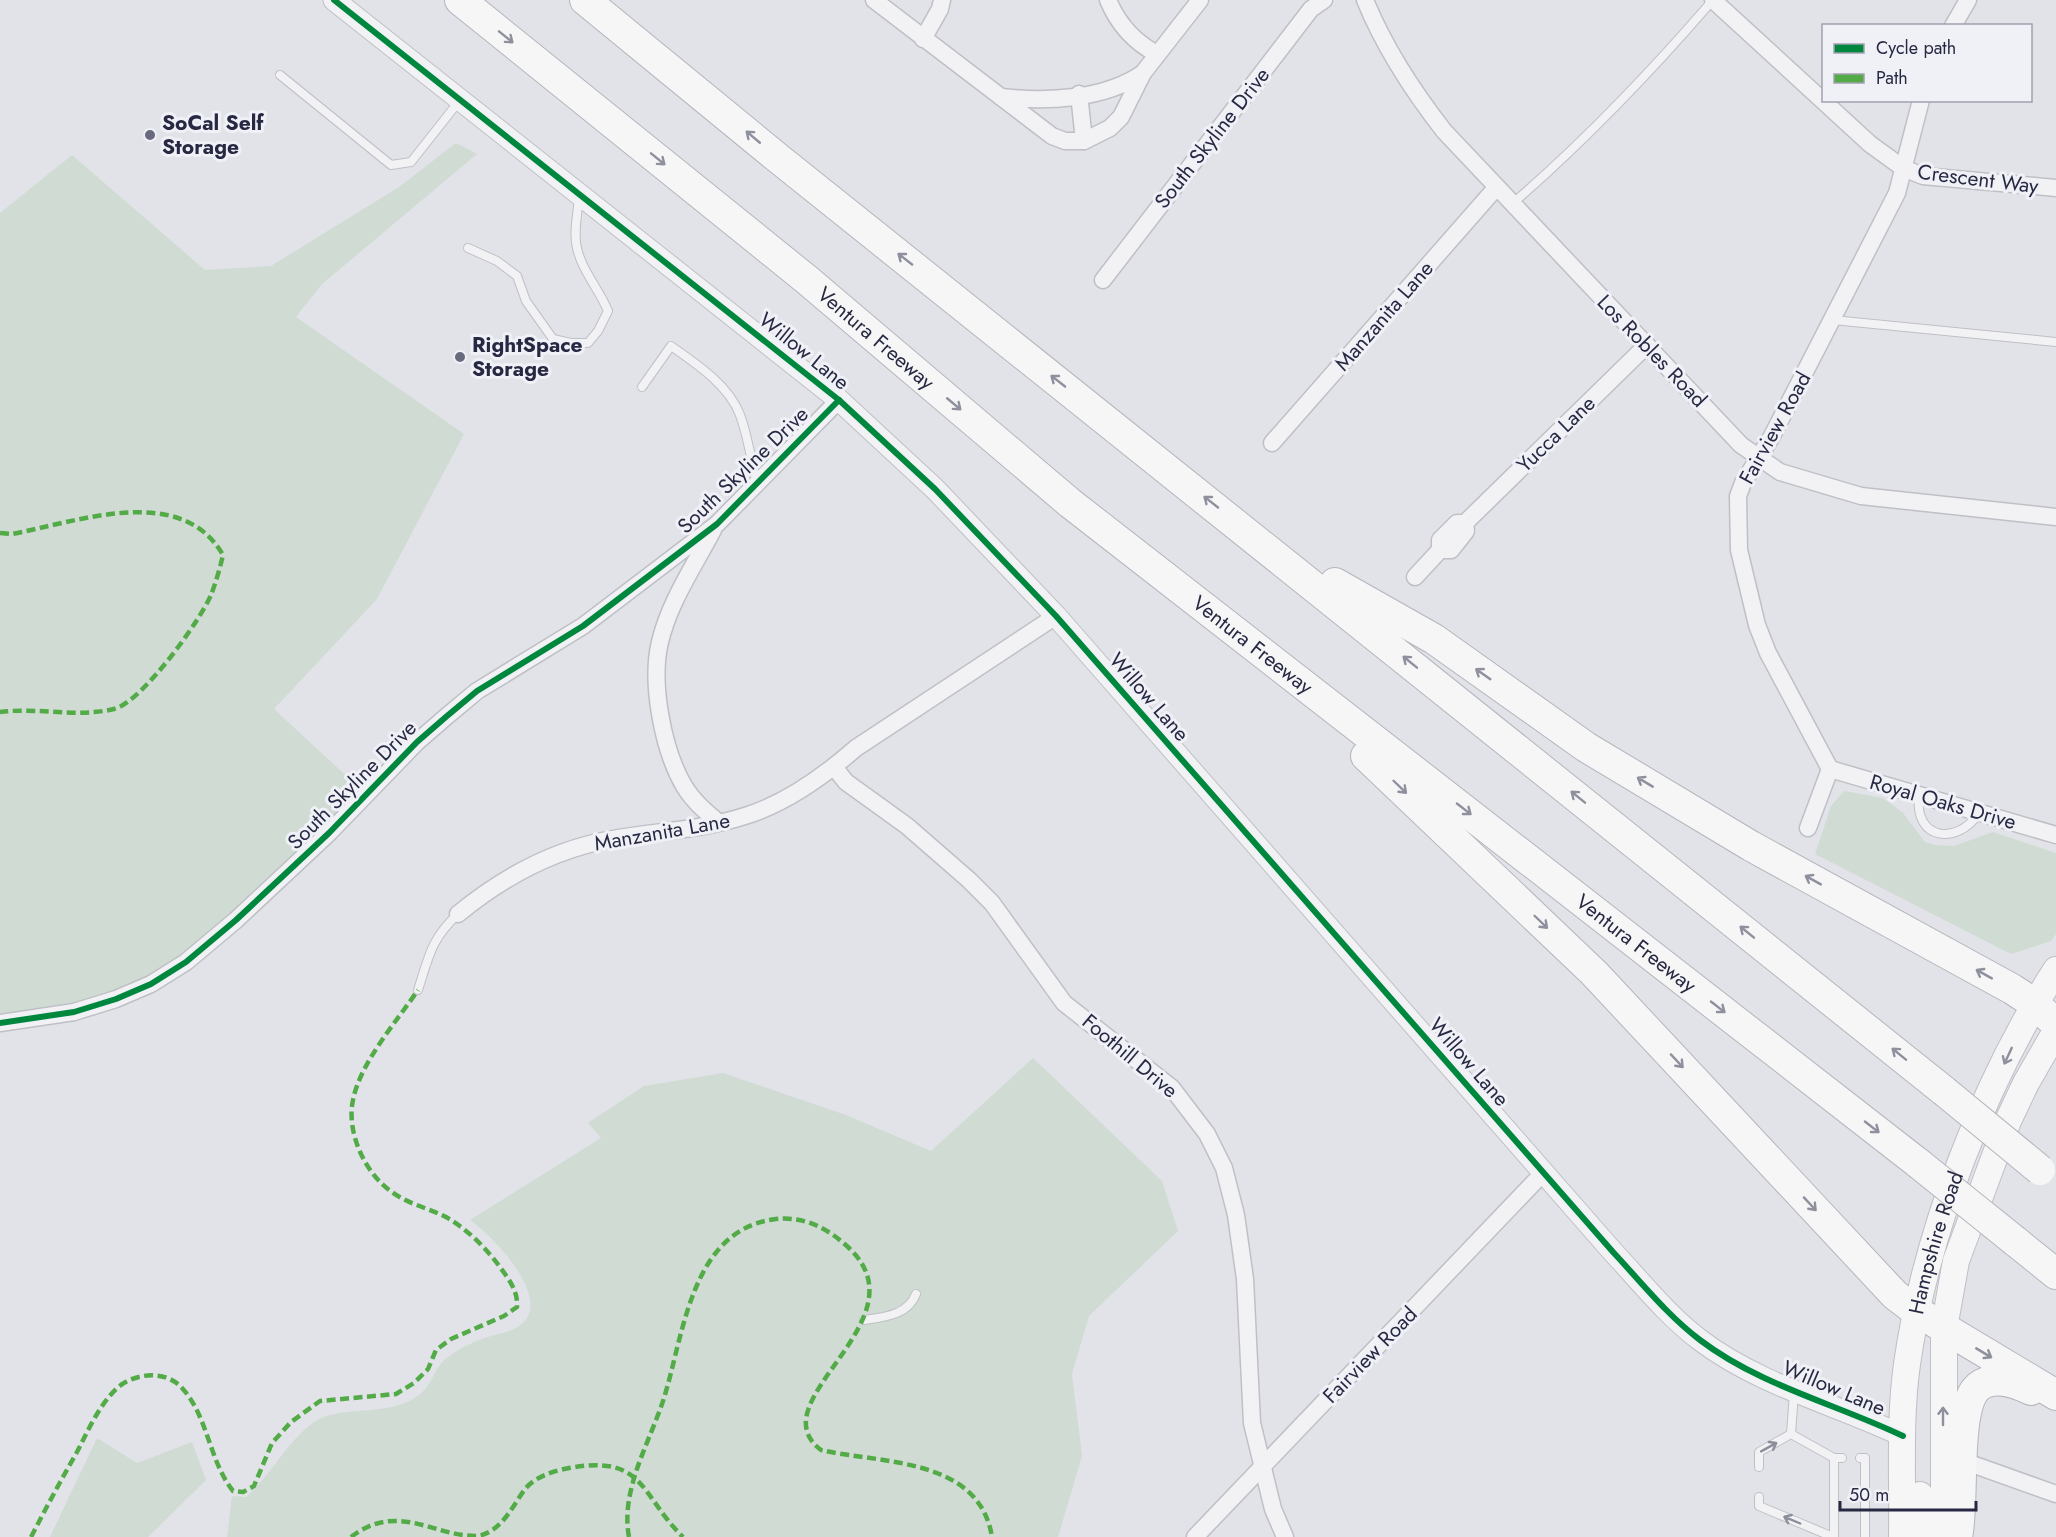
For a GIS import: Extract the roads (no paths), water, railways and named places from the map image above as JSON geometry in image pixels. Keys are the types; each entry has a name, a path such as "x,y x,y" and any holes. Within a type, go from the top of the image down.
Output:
{"highway":[{"name":"Ventura Freeway","path":"460,0 806,279 1070,502 1918,1163 2056,1274"},
{"path":"585,0 2048,1176"},
{"path":"1070,502 1113,550 1389,776 1594,973 1892,1292 1916,1311 2056,1396"},
{"path":"1256,539 1434,639 1586,747 1751,846 2035,1004 2056,1024"},
{"path":"1957,1537 1961,1518 1953,1458 1967,1405 1978,1387 1993,1381 2010,1381 2056,1396"}],"main road":[{"name":"Hampshire Road","path":"1902,1537 1904,1389 1916,1311 1924,1277 1965,1155 1989,1096 2035,1004 2056,970"},
{"name":"Hampshire Road","path":"1944,1537 1953,1458 1944,1328 1956,1262 1988,1172 2026,1083 2056,1031"},
{"path":"1903,1436 1914,1446 1918,1454 1920,1537"}],"street":[{"name":"Willow Lane","path":"334,0 839,400 935,489 1056,616 1678,1322 1702,1341 1743,1366 1903,1436"},
{"path":"874,0 922,39 1052,136 1065,141 1084,141 1110,128 1121,117 1143,73 1200,0"},
{"path":"922,39 940,9 942,0"},
{"path":"1108,0 1126,30 1142,46 1157,54"},
{"name":"South Skyline Drive","path":"1103,280 1311,9 1324,0"},
{"name":"Los Robles Road","path":"1365,0 1389,54 1412,90 1444,131 1496,189 1741,445 1780,472 1861,496 2056,517"},
{"name":"Crescent Way","path":"1713,0 1822,100"},
{"path":"1954,24 1968,0"},
{"path":"1000,97 1036,101 1079,94 1132,81 1143,73"},
{"path":"1079,94 1084,141"},
{"name":"Crescent Way","path":"1824,102 1870,144 1903,168 1923,176 2056,188"},
{"name":"Fairview Road","path":"1830,770 1768,653 1757,625 1739,549 1738,496 1833,320 1897,193 1920,102"},
{"name":"Manzanita Lane","path":"1272,443 1496,189"},
{"name":"Yucca Lane","path":"1415,577 1440,550 1440,540 1457,523 1466,523 1647,345"},
{"name":"South Skyline Drive","path":"0,1023 74,1012 116,999 151,984 186,962 329,833 417,742 469,697 583,626 717,524 839,400"},
{"path":"717,524 668,616 659,644 657,668 662,723 669,751 690,795 718,822"},
{"name":"Manzanita Lane","path":"458,914 506,878 557,855 609,839 679,832 748,815 784,801 834,767 856,748 1056,616"},
{"name":"Foothill Drive","path":"834,767 846,782 907,826 969,880 992,903 1064,1003 1172,1088 1207,1134 1224,1168 1236,1215 1245,1279 1252,1423 1273,1509 1285,1537"},
{"path":"1808,828 1830,770"},
{"name":"Royal Oaks Drive","path":"1830,770 2056,835"},
{"name":"Fairview Road","path":"1195,1537 1544,1172"},
{"path":"1953,1458 2056,1494"}],"lane":[{"path":"1512,205 1565,159 1646,78 1713,0"},
{"path":"280,75 391,165 411,162 460,99"},
{"path":"468,248 497,261 517,276 526,301 553,339 572,343 588,343 598,331 608,311 599,289 585,270 576,247 579,193"},
{"path":"1833,320 2056,342"},
{"path":"642,387 671,346 695,364 728,395 740,413 757,483"},
{"path":"1919,795 1918,816 1924,826 1937,834 1960,831 1971,825 1979,813"},
{"name":"Manzanita Lane","path":"418,990 435,939 458,914"},
{"path":"864,1320 901,1312 912,1303 916,1294"},
{"path":"1791,1434 1794,1389"},
{"path":"1759,1497 1759,1506 1833,1537 1838,1514 1838,1458 1791,1434"},
{"path":"1759,1467 1759,1452 1791,1434"},
{"path":"1860,1458 1865,1458 1862,1476 1862,1514 1865,1537"}],"place":[{"name":"SoCal Self Storage","path":"150,135"},
{"name":"RightSpace Storage","path":"460,357"}]}
